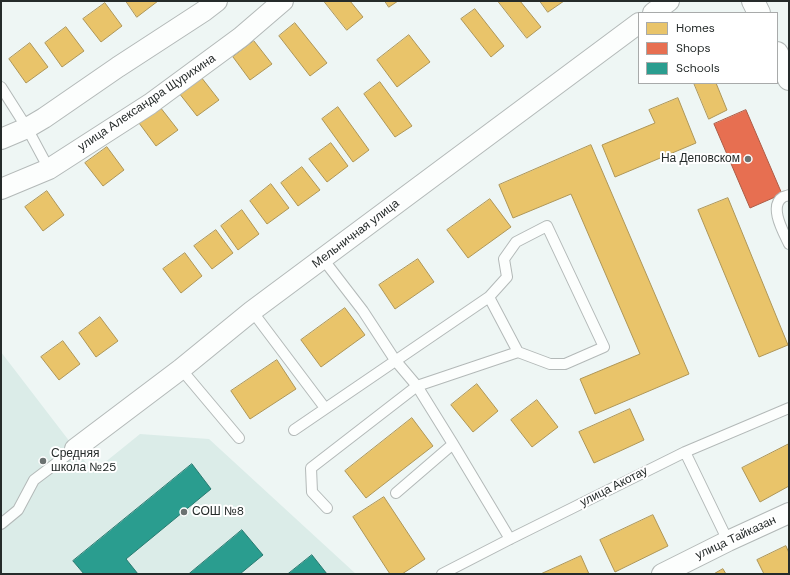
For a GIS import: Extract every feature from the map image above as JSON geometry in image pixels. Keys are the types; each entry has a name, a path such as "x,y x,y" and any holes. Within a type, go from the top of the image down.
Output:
{"street":[{"path":"1,139 27,128 44,118 217,1"},
{"name":"улица Александра Щурихина","path":"1,189 49,168 150,104 242,37 282,1"},
{"path":"654,12 669,1"},
{"path":"753,1 758,12"},
{"name":"Мельничная улица","path":"75,449 181,369 252,311 638,24"},
{"path":"778,55 789,80"},
{"name":"улица Тайказан","path":"662,574 728,541 789,514"}],"lane":[{"path":"1,86 27,128 49,168"},
{"path":"789,195 782,198 777,205 777,215 789,244"},
{"path":"294,430 489,297 507,277 504,258 516,242 547,226 604,347 565,364 550,364 518,352 417,386 311,468 312,492 327,508"},
{"path":"323,259 363,311 395,360 417,386 510,539"},
{"path":"489,297 518,352"},
{"path":"252,311 325,408"},
{"path":"181,369 239,438"},
{"name":"улица Акотау","path":"442,574 685,452 789,408"},
{"path":"396,493 452,444"},
{"path":"1,524 18,510 34,480 75,449"},
{"path":"685,452 728,541"}],"shaded area":[{"name":"СОШ №8","path":"1,352 93,472 140,434 209,439 356,574 1,574"}],"building: Homes":[{"path":"126,1 158,1 137,17"},
{"path":"324,1 350,1 363,17 347,30"},
{"path":"385,1 398,1 389,7"},
{"path":"498,1 520,1 541,27 527,38"},
{"path":"540,1 564,1 548,12"},
{"path":"105,3 122,26 101,42 83,19"},
{"path":"475,9 504,46 491,57 461,19"},
{"path":"295,23 327,63 310,76 279,36"},
{"path":"66,27 84,51 62,67 45,43"},
{"path":"409,35 430,62 397,87 377,60"},
{"path":"254,41 272,64 250,80 233,57"},
{"path":"30,43 48,67 26,83 9,59"},
{"path":"201,77 219,100 197,116 179,93"},
{"path":"380,82 412,126 395,137 364,94"},
{"path":"694,84 716,84 727,110 709,119"},
{"path":"678,98 696,143 615,177 602,145 655,123 649,110"},
{"path":"160,107 178,130 156,146 139,123"},
{"path":"338,107 369,150 353,162 322,119"},
{"path":"331,143 348,166 327,182 309,159"},
{"path":"591,145 689,374 595,414 580,379 640,354 571,194 513,218 499,185"},
{"path":"107,147 124,170 103,186 85,163"},
{"path":"302,167 320,190 298,206 281,183"},
{"path":"271,184 289,208 267,224 250,201"},
{"path":"47,191 64,215 43,231 25,207"},
{"path":"728,198 788,345 759,357 698,210"},
{"path":"490,199 511,227 468,258 447,230"},
{"path":"242,210 259,234 238,250 221,226"},
{"path":"216,230 233,253 212,269 194,246"},
{"path":"185,253 202,276 181,293 163,269"},
{"path":"418,259 434,282 395,309 379,285"},
{"path":"345,308 365,335 321,367 301,340"},
{"path":"100,317 118,341 96,357 79,333"},
{"path":"63,341 80,364 59,380 41,357"},
{"path":"277,360 296,389 250,419 231,391"},
{"path":"477,384 498,411 473,432 451,405"},
{"path":"537,400 558,427 532,447 511,420"},
{"path":"630,409 644,440 594,463 579,432"},
{"path":"412,418 433,446 366,498 345,471"},
{"path":"789,444 789,486 760,502 742,468"},
{"path":"384,497 425,559 402,574 390,574 353,517"},
{"path":"653,515 668,546 615,572 600,540"},
{"path":"786,546 789,553 789,574 764,574 757,560"},
{"path":"581,556 589,574 541,574"},
{"path":"723,569 726,574 714,574"}],"building: Shops":[{"name":"На Деповском","path":"746,110 782,194 750,208 714,124"}],"building: Schools":[{"path":"192,464 211,489 126,559 138,574 84,574 73,561"},
{"path":"242,530 263,555 240,574 189,574"},
{"path":"312,555 327,574 288,574"}],"place":[{"name":"На Деповском","path":"748,159"},
{"name":"Средняя школа №25","path":"43,461"},
{"name":"СОШ №8","path":"184,512"}]}
